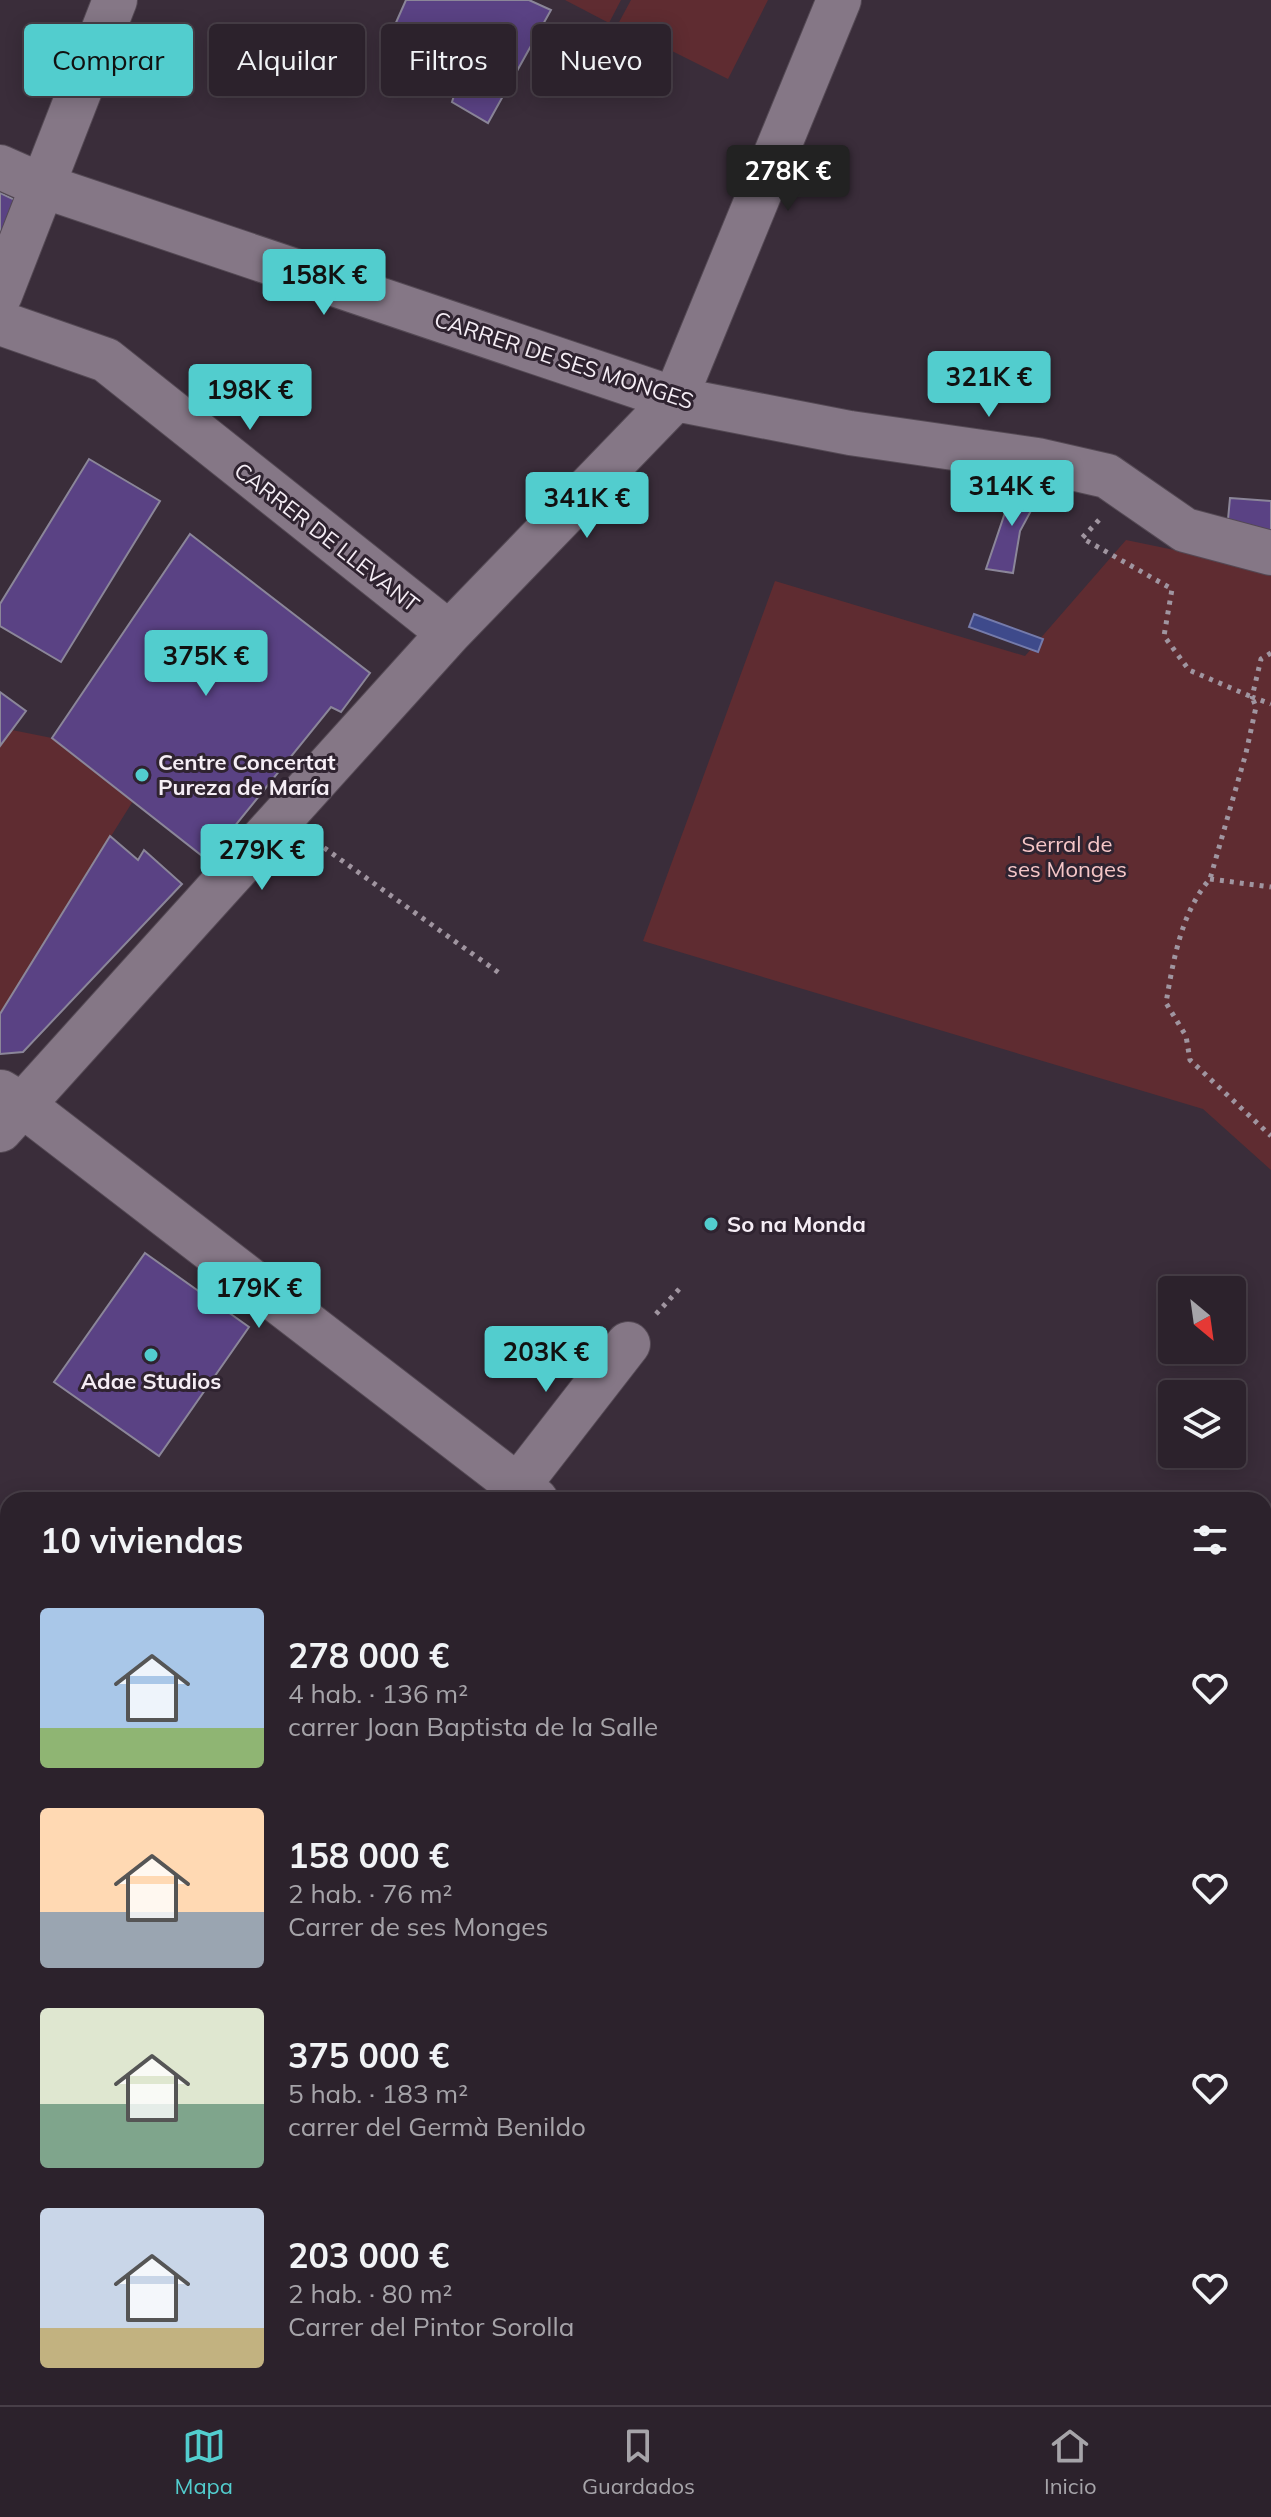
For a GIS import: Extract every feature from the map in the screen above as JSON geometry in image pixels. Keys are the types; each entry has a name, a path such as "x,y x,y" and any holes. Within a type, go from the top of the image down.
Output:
{"street":[{"path":"0,295 115,0"},
{"path":"516,1492 8,1109 282,818 449,633 675,399 839,0"},
{"name":"CARRER DE SES MONGES","path":"0,167 43,186 675,399 850,433 1037,460 1107,476 1185,530 1271,553"},
{"name":"CARRER DE LLEVANT","path":"0,323 106,360 449,633"},
{"path":"522,1492 628,1344"}],"path":[{"path":"1127,489 1082,538 1172,589 1164,636 1189,670 1271,704"},
{"path":"1271,653 1261,659 1252,697 1256,707 1246,753 1210,879 1199,892 1175,953 1166,1003 1186,1036 1190,1060 1271,1136"},
{"path":"282,818 502,975"},
{"path":"1210,879 1271,887"}],"green space":[{"path":"565,0 621,0 609,23"},
{"path":"631,0 768,0 728,79 671,50 671,24 618,24"},
{"name":"Serral de ses Monges","path":"1126,540 1271,570 1271,1170 1203,1109 643,941 775,581 1025,656"},
{"path":"12,730 52,738 133,801 0,1014 0,746"}],"water":[{"path":"974,614 1043,639 1038,652 969,627"}],"building":[{"path":"406,0 529,0 551,10 543,24 532,24 532,44 516,73 516,24 395,24"},
{"path":"454,96 503,96 488,123 452,102"},
{"path":"0,193 13,199 20,208 0,265"},
{"path":"89,459 160,501 61,662 0,626 0,604"},
{"path":"1015,483 1038,486 1033,507 1020,531 1013,573 986,569"},
{"path":"1230,498 1271,501 1271,539 1227,530"},
{"path":"190,534 370,673 341,712 331,707 226,837 220,833 201,855 52,738"},
{"path":"0,692 26,711 0,746"},
{"path":"110,836 138,860 144,850 182,884 23,1052 0,1054 0,1014"},
{"name":"Adae Studios","path":"145,1253 249,1327 159,1456 54,1382"}],"place":[{"name":"Centre Concertat Pureza de María","path":"142,775"},
{"name":"So na Monda","path":"711,1224"},
{"name":"Adae Studios","path":"151,1355"}]}
